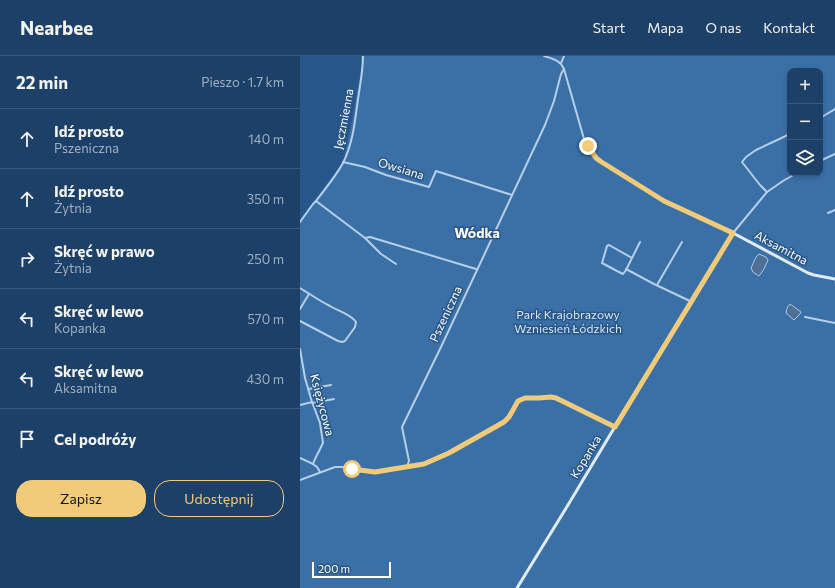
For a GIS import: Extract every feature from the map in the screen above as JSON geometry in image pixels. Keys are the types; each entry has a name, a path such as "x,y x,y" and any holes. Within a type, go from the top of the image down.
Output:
{"street":[{"name":"Jęczmienna","path":"300,222 310,208 315,204 344,162 351,141 362,72 363,56"},
{"path":"544,56 561,63 564,56"},
{"name":"Aksamitna","path":"561,63 584,139 596,158 664,201 733,233 808,273 835,279"},
{"name":"Pszeniczna","path":"408,467 402,427 445,339 546,122 554,101 561,74 564,69"},
{"path":"823,116 835,109"},
{"path":"767,192 742,162 746,156 756,150 787,135"},
{"path":"823,160 835,154"},
{"name":"Owsiana","path":"344,162 429,187 436,170 512,195"},
{"path":"733,233 767,192 792,176"},
{"path":"316,201 365,238 381,254 396,264"},
{"path":"828,213 835,210"},
{"name":"Kopanka","path":"516,588 733,233"},
{"path":"365,238 370,237 476,270"},
{"path":"632,258 609,245 606,246 602,263 623,274 632,258 640,242"},
{"path":"657,285 682,242"},
{"path":"626,269 692,302"},
{"path":"300,288 350,316 356,322 356,327 345,341 342,342 300,321"},
{"path":"300,309 309,294"},
{"path":"805,317 835,323"},
{"name":"Księżycowa","path":"300,349 305,378 320,423 323,443 313,464"},
{"path":"308,390 331,385"},
{"path":"300,480 335,467 375,472 424,464 449,453 504,422 509,417 518,401 525,398 556,398 615,427"},
{"path":"300,405 334,399"},
{"path":"300,458 313,464 320,472"}],"green space":[{"name":"Park Krajobrazowy Wzniesień Łódzkich","path":"361,56 835,56 835,588 300,588 300,220 343,162 362,65"}],"shaded area":[{"path":"759,254 766,257 768,260 759,276 753,272 751,268"},
{"path":"790,304 801,312 794,320 786,313"}],"district":[{"name":"Wódka","path":"477,233"}],"route":[{"path":"352,469 375,472 424,464 449,453 504,422 509,417 518,401 525,398 556,398 615,427 733,233 664,201 600,161 596,158 588,146"}]}
